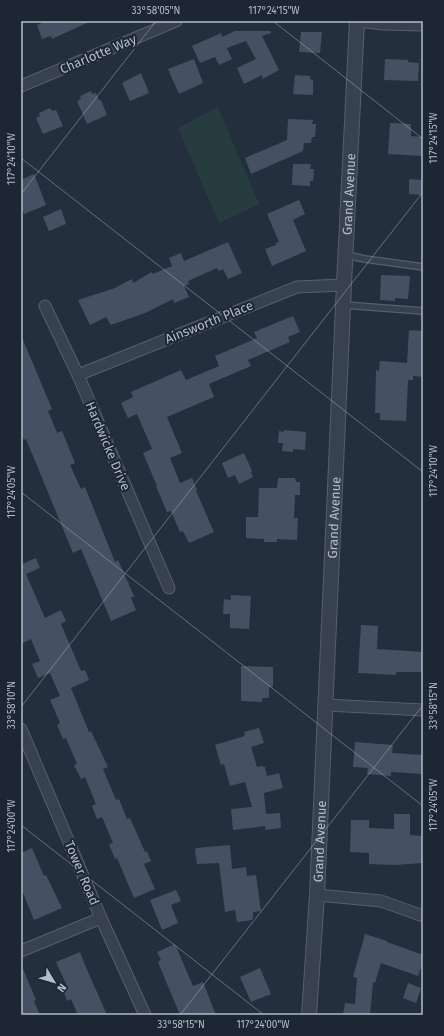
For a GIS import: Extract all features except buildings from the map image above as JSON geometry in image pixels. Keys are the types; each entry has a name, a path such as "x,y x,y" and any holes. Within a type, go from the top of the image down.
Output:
{"street":[{"name":"Charlotte Way","path":"21,86 176,21"},
{"path":"358,21 382,24 423,25"},
{"name":"Grand Avenue","path":"309,1015 317,895 341,341 358,21"},
{"name":"Ainsworth Place","path":"78,375 297,287 344,284"},
{"name":"Hardwicke Drive","path":"45,306 78,375 169,588"},
{"path":"326,705 423,710"},
{"name":"Tower Road","path":"21,729 144,1015"},
{"path":"317,895 381,901 423,916"},
{"path":"21,951 101,918"}],"lane":[{"path":"346,255 423,267"},
{"path":"344,305 423,311"}],"green space":[{"path":"218,107 259,204 219,223 178,128"}]}
